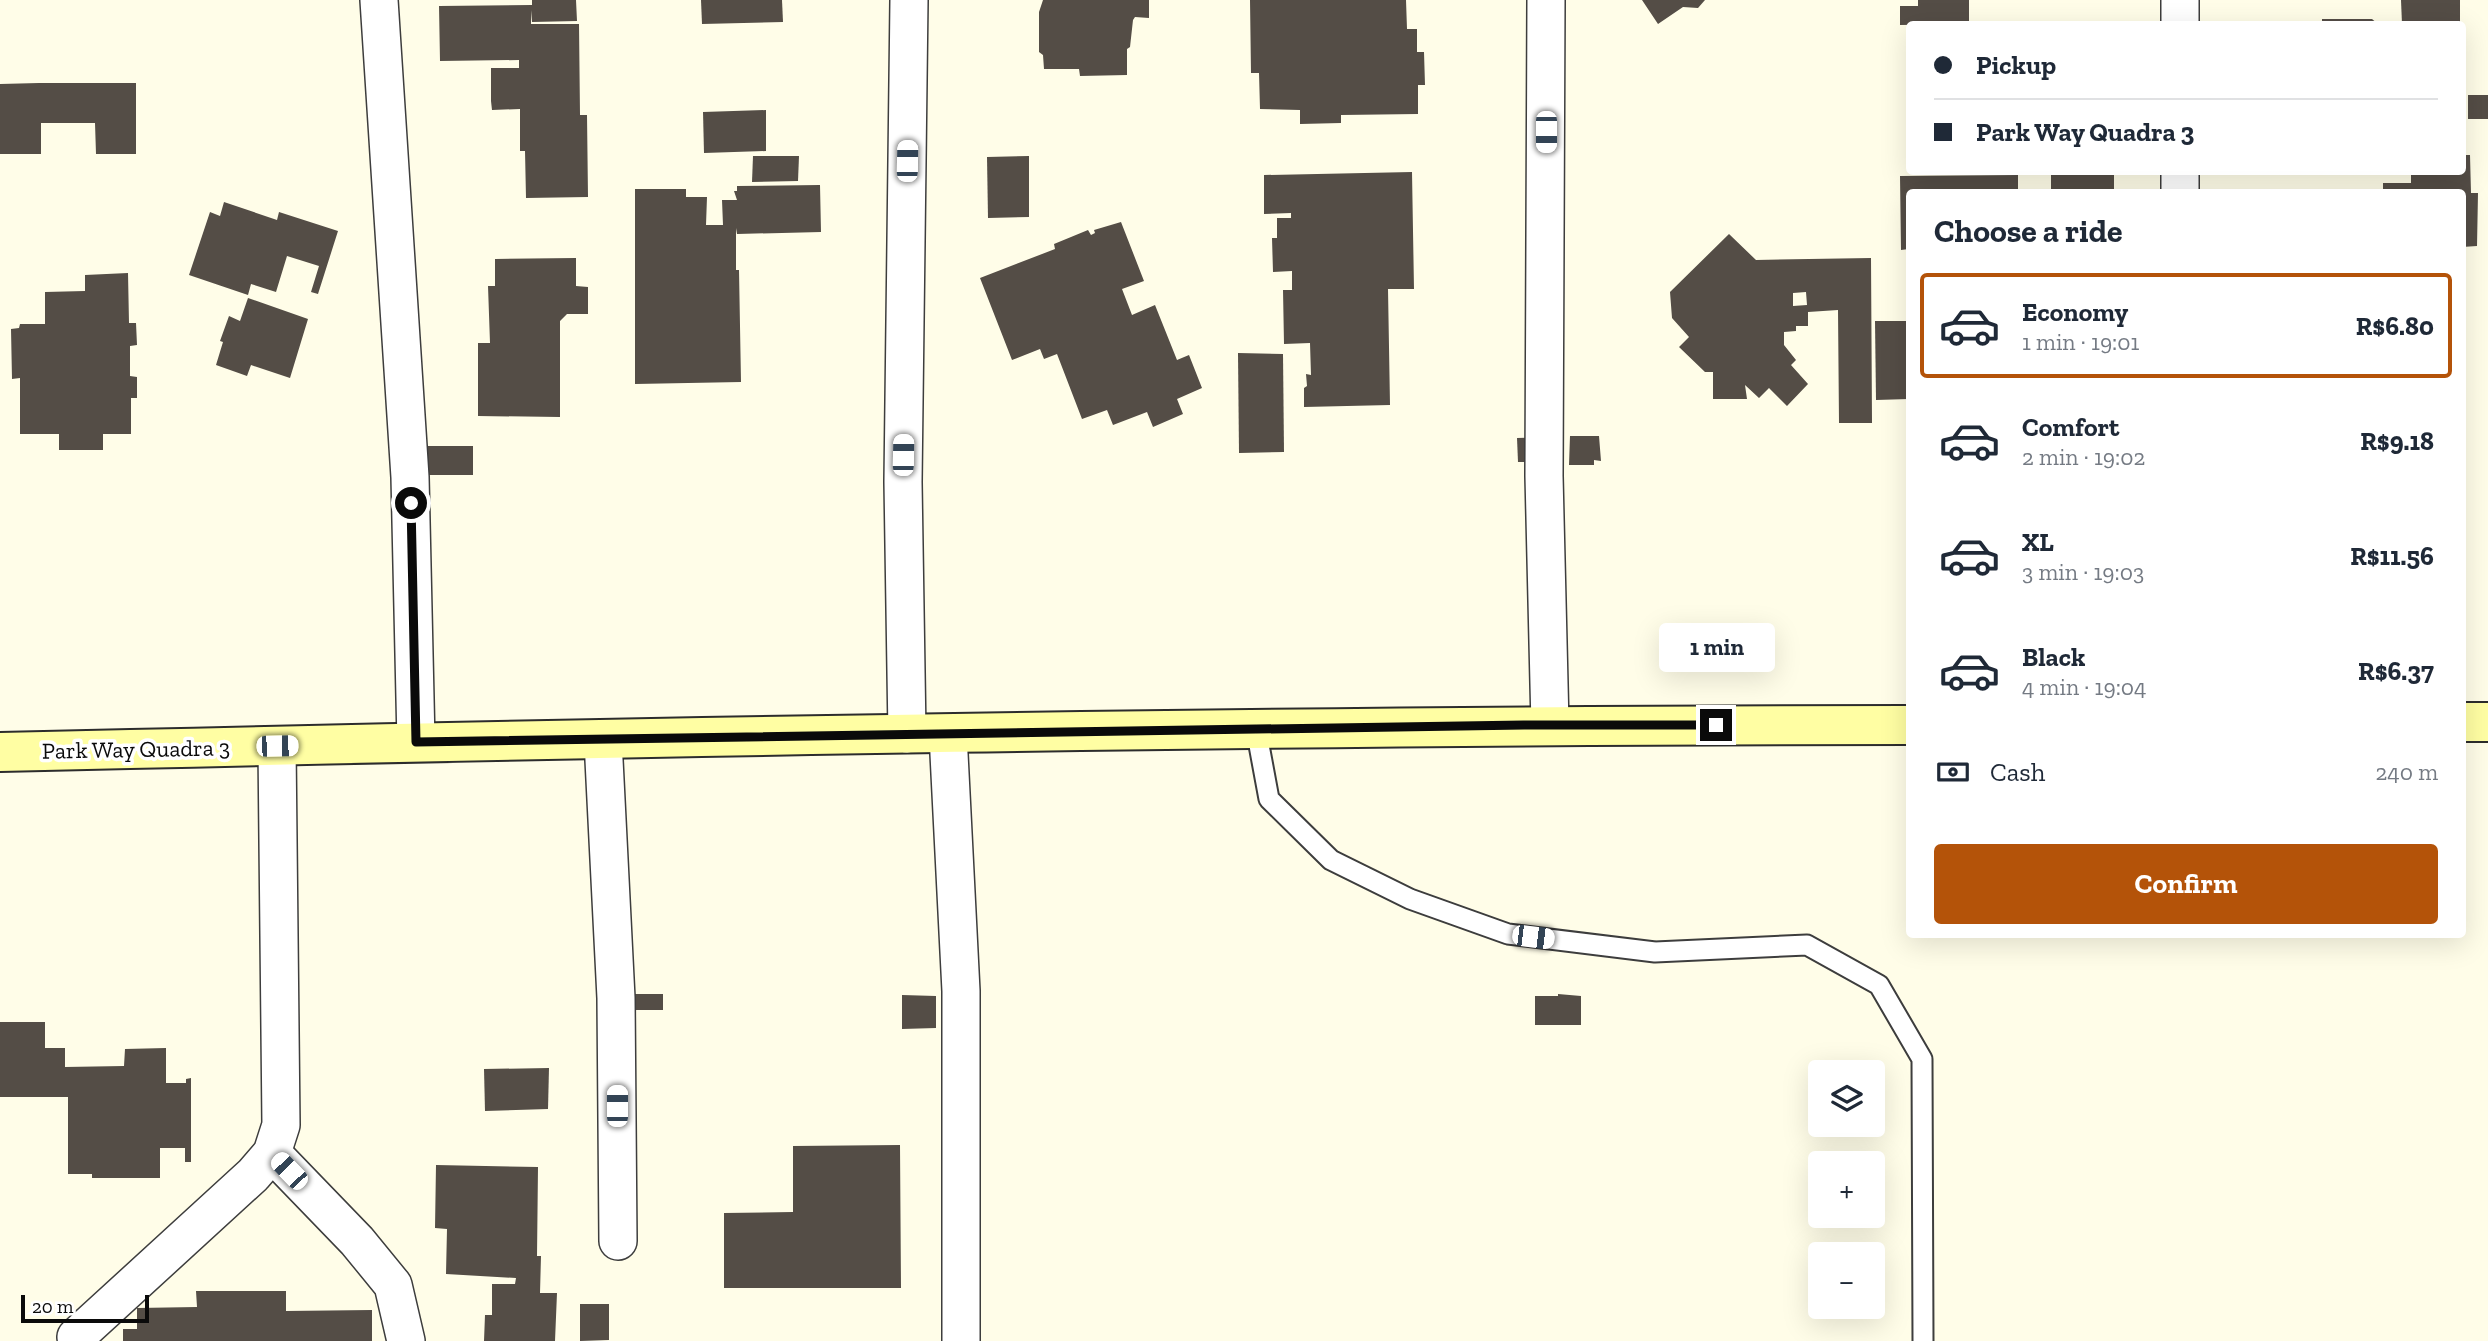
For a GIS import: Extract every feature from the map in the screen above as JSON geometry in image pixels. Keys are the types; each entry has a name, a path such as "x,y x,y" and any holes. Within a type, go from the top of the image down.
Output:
{"street":[{"path":"379,0 410,477 416,742"},
{"path":"907,734 903,482 909,0"},
{"path":"1546,0 1544,476 1550,725"},
{"path":"2180,0 2180,21"},
{"path":"2466,722 2488,722"},
{"name":"Park Way Quadra 3","path":"0,752 416,742 1256,729 1550,725 1906,725"},
{"path":"948,734 961,991 961,1341"},
{"path":"603,740 616,998 618,1241"},
{"path":"76,1337 253,1175 272,1153 281,1125 277,746"},
{"path":"272,1153 357,1241 393,1285 406,1341"}],"lane":[{"path":"1256,729 1269,799 1331,860 1410,899 1508,934 1655,952 1807,945 1879,985 1922,1059 1923,1341"}],"building":[{"path":"532,0 576,0 577,21 532,22 531,10 531,24 579,24 580,115 587,115 588,197 526,198 525,151 520,151 520,109 492,110 491,101 491,68 519,68 519,60 440,61 439,6 532,5"},
{"path":"701,0 782,0 783,22 702,24"},
{"path":"1043,0 1149,0 1149,18 1135,17 1133,20 1130,47 1127,49 1127,75 1080,76 1079,69 1044,69 1043,55 1039,52 1039,12"},
{"path":"1250,0 1406,0 1407,29 1417,29 1417,52 1424,52 1425,85 1418,85 1418,114 1341,115 1341,123 1300,124 1300,110 1260,109 1259,73 1251,73"},
{"path":"1642,0 1705,0 1698,8 1683,7 1658,24"},
{"path":"1918,0 1969,0 1969,21 1906,21 1906,25 1900,25 1900,6 1918,6"},
{"path":"2401,0 2460,0 2460,21 2402,21"},
{"path":"2372,19 2374,21 2322,21"},
{"path":"136,83 136,154 96,154 95,123 41,123 41,154 0,154 0,84"},
{"path":"2468,95 2488,95 2488,119 2468,119"},
{"path":"766,110 766,151 704,153 703,112"},
{"path":"2466,155 2470,155 2471,193 2478,193 2477,246 2466,247 2466,189 2383,189 2383,183 2411,183 2411,175 2466,175"},
{"path":"753,156 799,156 798,181 752,182"},
{"path":"1029,156 1029,217 988,218 987,157"},
{"path":"1412,172 1414,289 1388,289 1390,405 1304,407 1306,374 1311,375 1310,343 1284,344 1283,290 1292,290 1292,271 1273,272 1272,238 1277,238 1277,218 1291,218 1291,213 1264,214 1264,175"},
{"path":"2018,175 2018,189 1906,189 1906,249 1901,250 1900,176"},
{"path":"2051,175 2114,175 2114,189 2051,189"},
{"path":"820,185 821,232 737,234 736,228 741,382 635,384 635,189 686,189 686,197 707,197 706,225 723,225 722,200 737,200 734,191 737,191 737,186"},
{"path":"224,202 277,220 279,212 338,231 318,294 311,292 319,266 287,256 276,292 251,284 248,295 189,275 210,212 220,216"},
{"path":"1121,222 1144,281 1122,289 1132,315 1155,305 1177,360 1189,355 1202,388 1177,399 1183,414 1153,427 1147,412 1113,425 1107,410 1082,419 1057,354 1044,359 1040,349 1012,360 980,278 1055,249 1054,244 1088,230 1091,235 1095,233 1094,230"},
{"path":"1729,234 1756,260 1871,258 1872,423 1839,423 1838,310 1808,312 1808,326 1796,326 1796,331 1784,332 1784,345 1796,360 1791,365 1808,384 1787,406 1769,388 1759,398 1745,385 1747,399 1713,399 1713,372 1705,372 1679,347 1689,337 1672,318 1670,292","holes":["1806,292 1807,305 1793,306 1793,293"]},
{"path":"576,258 576,286 588,287 588,314 567,314 560,321 560,417 478,416 478,343 490,343 488,286 495,286 495,259"},
{"path":"128,273 129,323 136,323 137,345 130,346 130,376 137,377 137,398 131,398 131,434 103,434 103,450 59,450 59,434 20,434 20,378 12,379 11,329 19,328 20,324 45,324 45,292 85,291 85,275"},
{"path":"248,298 308,319 290,378 251,365 247,376 216,365 223,342 220,341 229,316 240,321"},
{"path":"1875,321 1906,321 1906,399 1876,400"},
{"path":"1238,353 1283,354 1284,452 1239,453"},
{"path":"1570,436 1599,436 1601,461 1594,460 1594,465 1569,465"},
{"path":"1547,437 1547,462 1518,462 1517,438"},
{"path":"419,446 473,446 473,475 419,475"},
{"path":"621,994 663,994 663,1010 617,1010"},
{"path":"902,995 936,996 936,1028 902,1029"},
{"path":"1535,996 1581,996 1581,1025 1535,1025"},
{"path":"0,1022 45,1022 45,1048 65,1048 65,1067 124,1066 125,1049 166,1048 166,1083 186,1083 186,1079 191,1078 191,1162 185,1162 185,1148 160,1148 160,1178 92,1178 92,1174 68,1174 68,1097 0,1097"},
{"path":"549,1068 548,1109 485,1111 484,1069"},
{"path":"900,1145 901,1288 724,1288 724,1213 793,1212 793,1146"},
{"path":"436,1165 538,1167 537,1256 541,1256 540,1293 557,1293 555,1341 484,1341 485,1315 492,1315 492,1284 515,1284 516,1278 446,1274 447,1229 435,1228"},
{"path":"196,1291 286,1291 286,1311 372,1310 372,1341 123,1341 123,1329 137,1329 137,1308 197,1307"},
{"path":"580,1304 609,1304 609,1340 580,1341"}],"route":[{"path":"411,503 416,742 1524,725 1716,725"}]}
